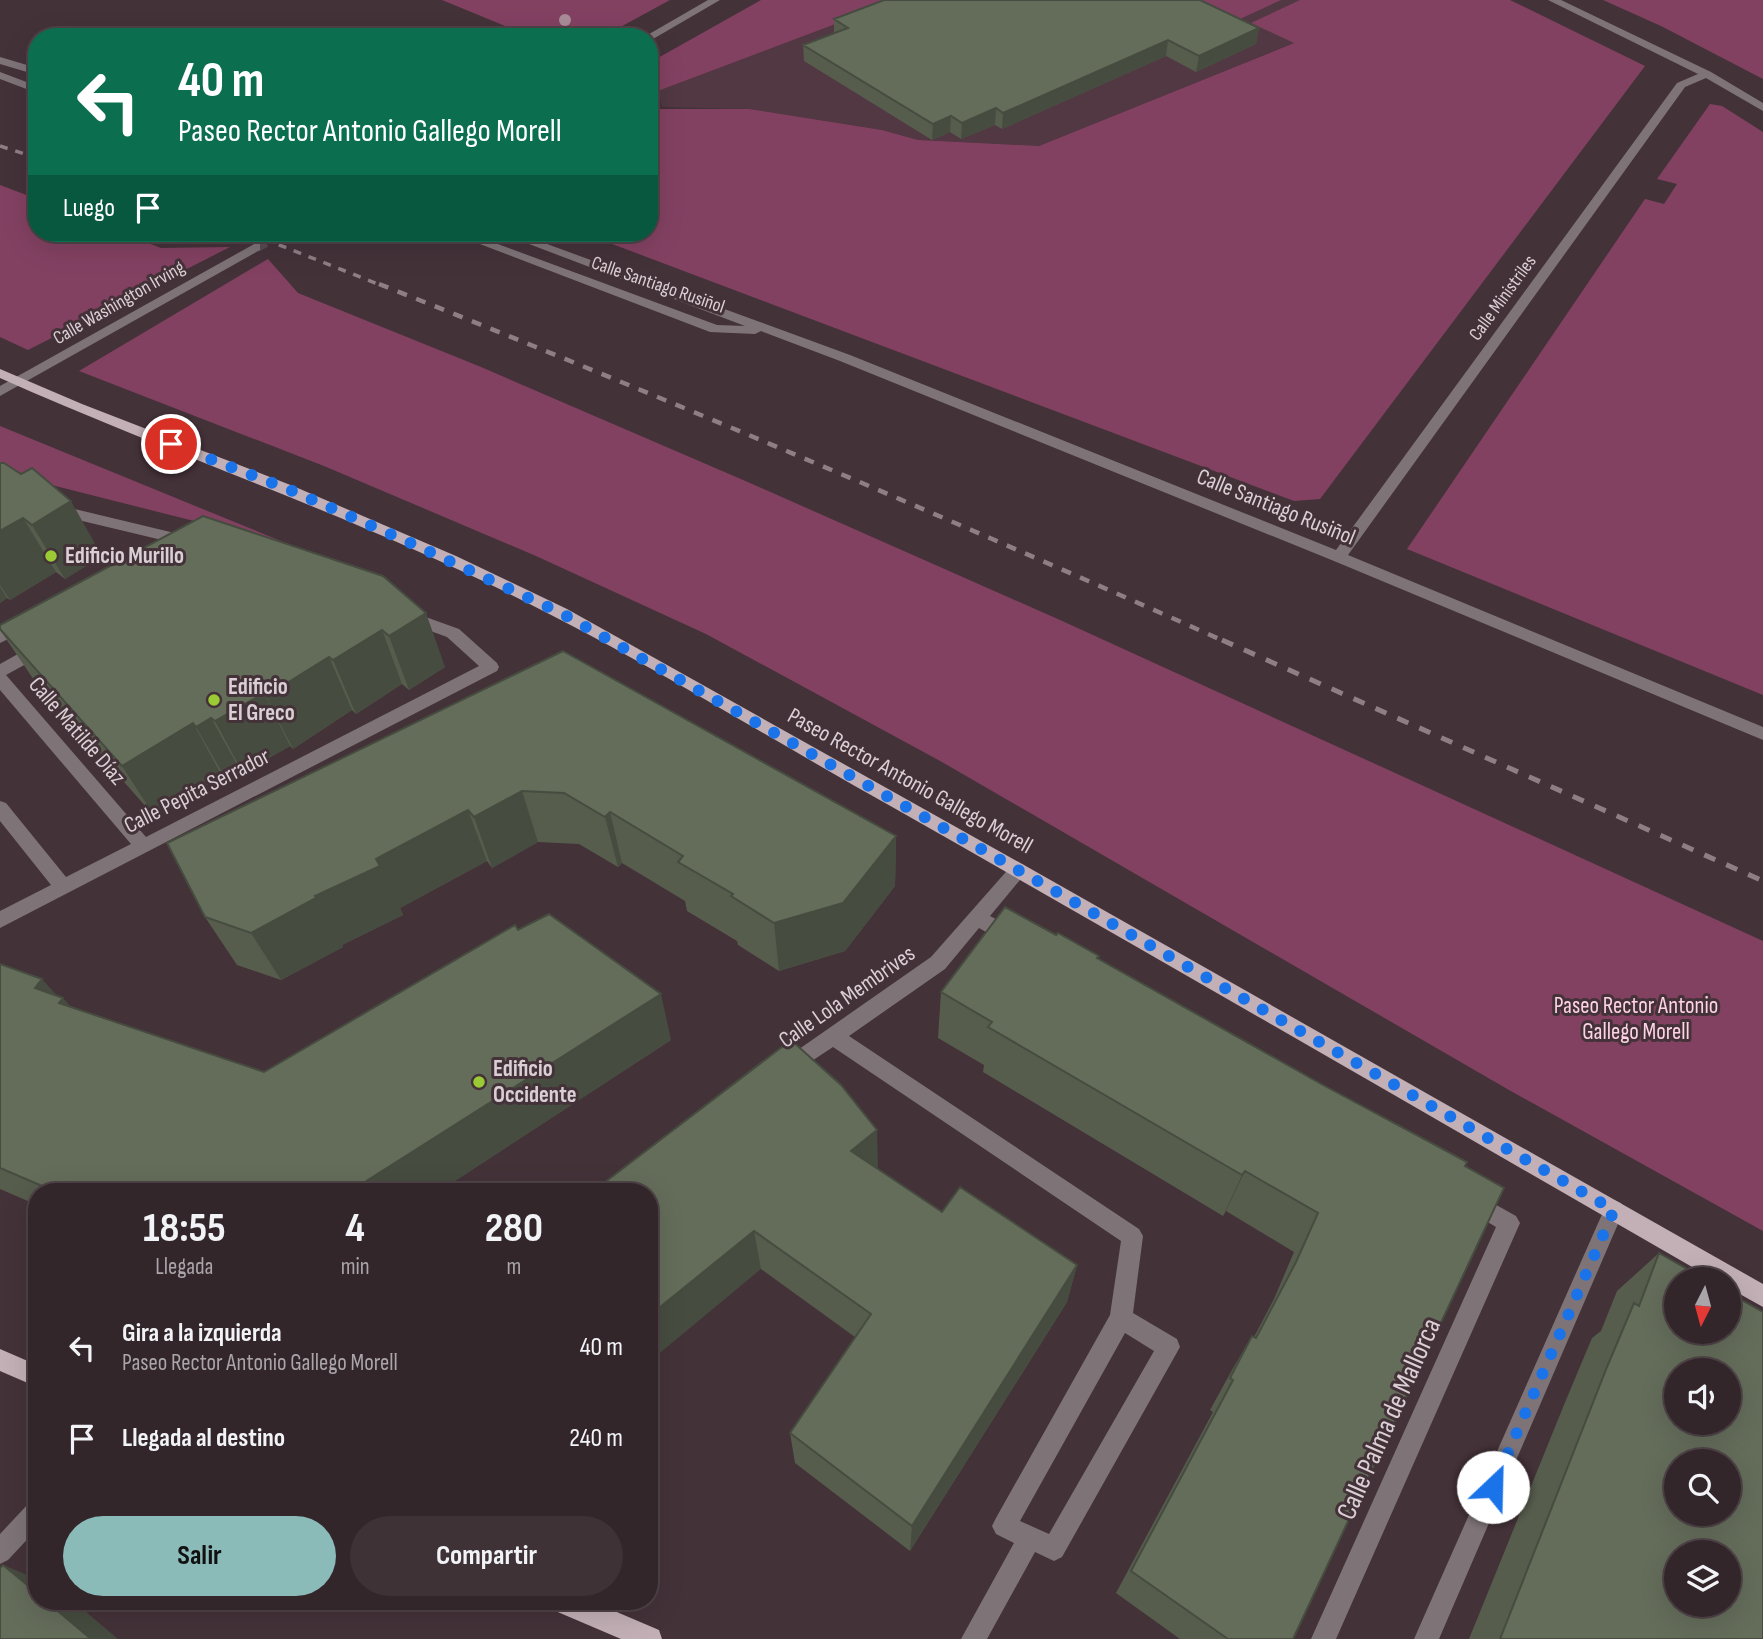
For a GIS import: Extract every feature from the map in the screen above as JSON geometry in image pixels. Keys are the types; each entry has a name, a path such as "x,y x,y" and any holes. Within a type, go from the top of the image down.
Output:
{"main road":[{"name":"Paseo Rector Antonio Gallego Morell","path":"0,373 77,407 288,489 451,560 561,613 1018,870 1763,1296"},
{"path":"0,1360 28,1372"},
{"path":"583,1610 650,1639"}],"street":[{"path":"658,32 715,0"},
{"path":"1553,0 1707,74 1763,108"},
{"path":"0,60 28,69"},
{"name":"Calle Ministriles","path":"1339,557 1681,85 1707,74"},
{"path":"0,75 28,86"},
{"name":"Calle Santiago Rusiñol","path":"481,242 715,329 770,330"},
{"name":"Calle Santiago Rusiñol","path":"530,242 770,330 1339,557 1763,734"},
{"name":"Calle Washington Irving","path":"0,392 256,247"},
{"path":"38,505 206,548"},
{"path":"158,553 182,540"},
{"name":"Calle Pepita Serrador","path":"0,920 491,667 453,633 387,610"},
{"path":"0,638 36,618"},
{"name":"Calle Matilde Díaz","path":"0,671 49,645"},
{"name":"Calle Matilde Díaz","path":"0,678 144,847"},
{"path":"0,808 64,887"},
{"name":"Calle Lola Membrives","path":"778,1075 938,964 1018,870"},
{"path":"978,918 1024,944"},
{"path":"832,1036 1132,1236 1121,1318 1004,1526 1054,1549 1169,1347 1121,1318"},
{"name":"Calle Palma de Mallorca","path":"1323,1639 1509,1223 1461,1195"},
{"path":"1426,1639 1614,1210"},
{"path":"0,1552 28,1521"},
{"path":"973,1639 1029,1539"}],"shaded area":[{"path":"899,0 1400,0 1039,146 918,140 882,130 749,109 662,107 658,91"}],"green space":[{"path":"442,0 670,0 619,28 510,28"},
{"path":"761,0 899,0 658,91 658,58"},
{"path":"1199,0 1281,0 1240,19"},
{"path":"1300,0 1510,0 1645,66 1320,499 1294,501 607,242 658,242 658,109 749,109 882,130 918,140 1039,146 1294,43 1251,23"},
{"path":"1603,0 1763,0 1763,79 1661,26"},
{"path":"1710,104 1722,106 1763,132 1763,695 1407,549 1645,199 1664,204 1677,184 1657,179"},
{"path":"0,185 28,196 28,242 145,242 161,248 230,247 28,350 0,337"},
{"name":"Paseo Rector Antonio Gallego Morell","path":"268,259 298,293 481,367 1060,620 1763,941 1763,1231 1509,1090 942,762 706,634 536,556 324,466 79,371"},
{"path":"0,426 354,571 202,523 0,472"}],"building":[{"path":"884,0 1200,0 1259,28 1199,56 1168,40 1003,113 996,108 962,123 951,116 933,124 803,45 848,28 834,19"},
{"path":"0,463 21,474 32,468 71,501 32,525 23,518 0,531"},
{"path":"203,516 383,576 426,613 389,636 382,630 333,660 329,657 266,696 264,693 215,721 211,718 196,727 193,723 122,766 0,629 0,625"},
{"path":"563,651 896,836 843,903 774,923 731,896 733,894 678,862 683,856 610,812 605,817 564,793 522,791 474,817 468,810 376,859 380,866 315,896 316,898 251,933 205,917 167,843"},
{"path":"1005,907 1056,935 1058,933 1099,956 1097,958 1323,1085 1467,1162 1465,1166 1504,1188 1293,1639 1228,1639 1131,1571 1233,1380 1230,1378 1252,1336 1256,1338 1296,1262 1318,1213 1245,1171 1242,1175 988,1027 992,1022 941,992"},
{"name":"Edificio Occidente","path":"549,914 661,994 363,1183 35,1183 0,1168 0,964 42,979 35,988 63,998 59,1003 264,1072 515,925 518,930"},
{"path":"791,1040 841,1085 877,1130 851,1151 942,1212 960,1187 1077,1265 912,1526 790,1433 871,1314 754,1231 658,1309 658,1183 604,1183"},
{"path":"1659,1253 1684,1267 1664,1267 1664,1344 1741,1344 1741,1300 1763,1312 1763,1639 1500,1639 1607,1367 1634,1303 1639,1306"},
{"path":"3,1565 28,1586 28,1610 57,1610 91,1639 0,1639 0,1568"}],"tunnel":[{"path":"256,247 265,242"}],"railway":[{"path":"0,146 28,155"},
{"path":"272,242 383,286"},
{"path":"379,284 804,458 1226,642"},
{"path":"1222,640 1763,881"}],"place":[{"name":"Edificio Murillo","path":"51,556"},
{"name":"Edificio El Greco","path":"214,700"},
{"name":"Edificio Occidente","path":"479,1082"}],"route":[{"path":"171,444 288,489 451,560 561,613 1614,1210 1493,1487"}]}
